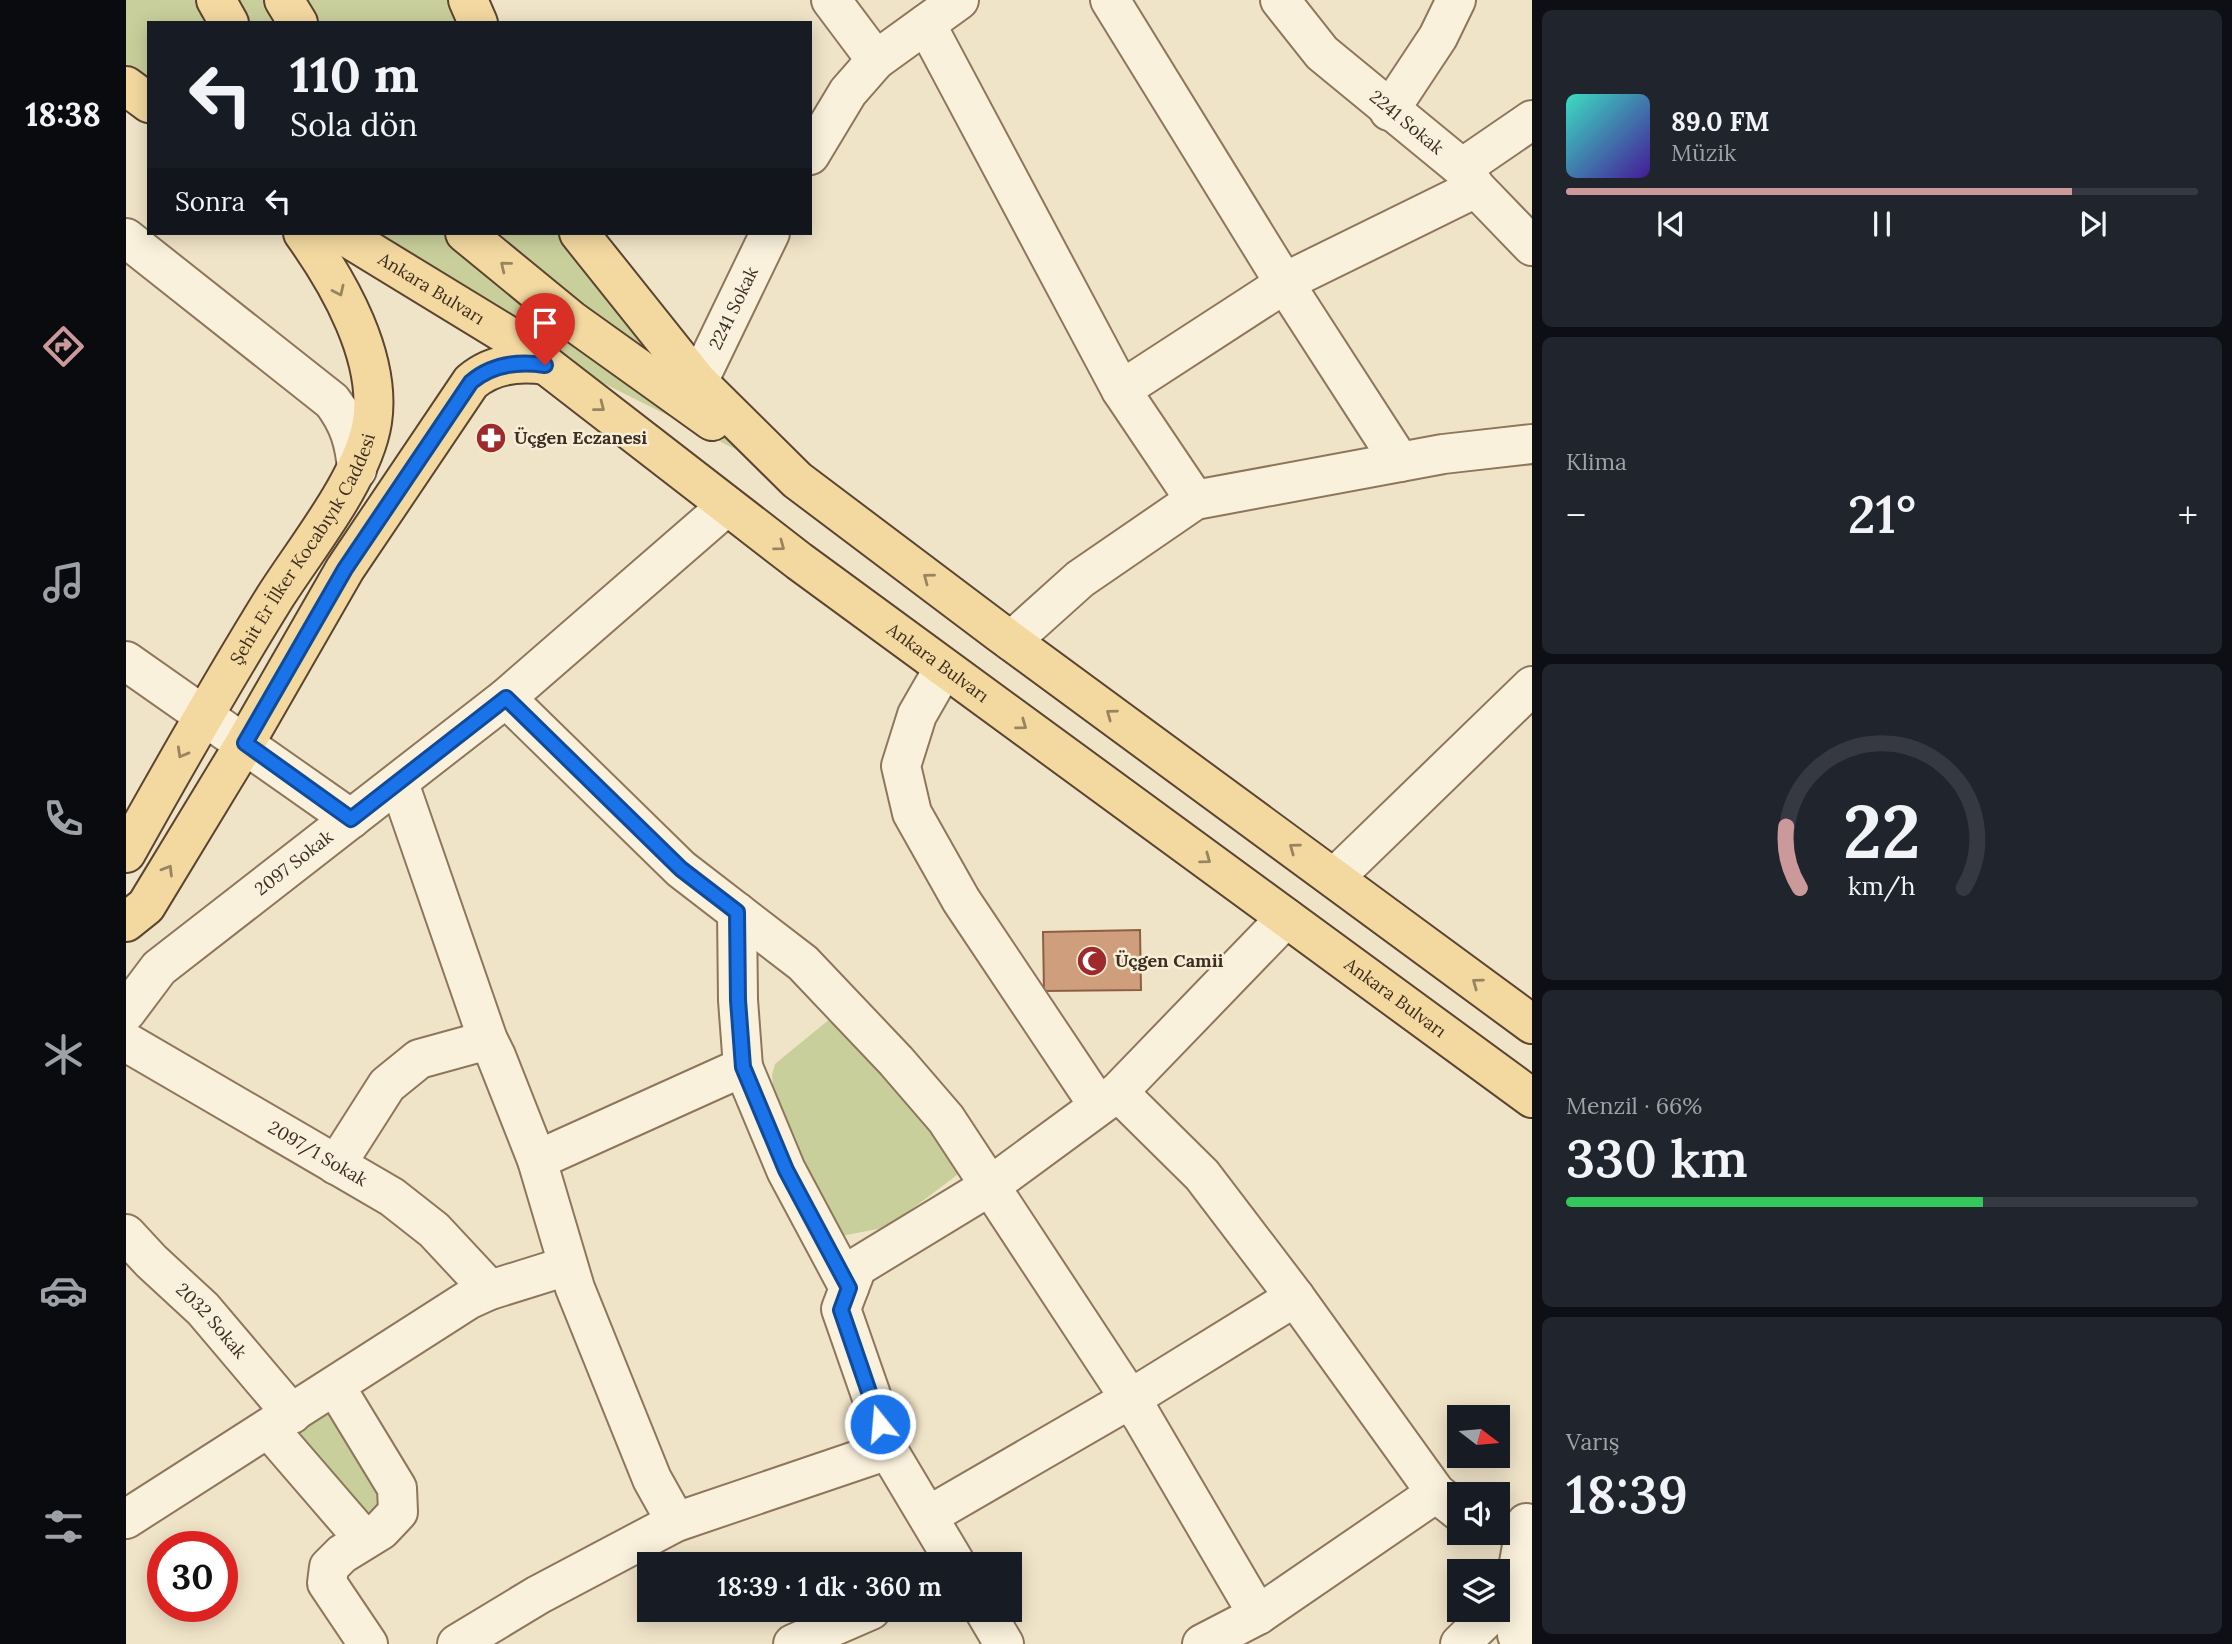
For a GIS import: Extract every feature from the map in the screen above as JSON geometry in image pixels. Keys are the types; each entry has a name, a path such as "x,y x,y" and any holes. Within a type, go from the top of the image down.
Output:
{"main road":[{"path":"216,0 228,21"},
{"path":"284,0 297,21"},
{"path":"468,0 477,21"},
{"path":"126,86 147,102"},
{"name":"Şehit Er İlker Kocabıyık Caddesi","path":"126,853 204,714 357,470 372,422 370,367 357,328 328,267 304,235"},
{"name":"Ankara Bulvarı","path":"343,235 507,335 727,506 944,668 1532,1098"},
{"path":"381,235 414,278"},
{"path":"467,235 570,320 797,480 1532,1024"},
{"path":"581,235 698,382 797,480"},
{"path":"126,922 146,906 245,743 345,569 471,382 483,372 502,366 530,363 545,365"}],"street":[{"path":"831,0 876,60"},
{"path":"812,152 848,92 876,60 959,0"},
{"path":"1110,0 1285,284 1400,462"},
{"name":"2241 Sokak","path":"1280,0 1322,53 1469,178 1532,246"},
{"path":"1389,111 1438,37 1456,0"},
{"path":"926,24 1121,390 1195,500"},
{"path":"1121,390 1285,284 1469,178 1532,120"},
{"name":"2241 Sokak","path":"698,382 769,235"},
{"path":"126,238 332,401 348,426 354,443 357,470"},
{"path":"1011,640 1080,579 1195,500 1443,454 1532,444"},
{"name":"2097 Sokak","path":"126,1012 159,968 506,698 727,506"},
{"path":"126,661 351,819"},
{"path":"944,668 917,715 901,766 912,813 961,900 1108,1098 1202,1175 1447,1502"},
{"path":"1334,878 1532,686"},
{"path":"506,698 681,869 803,963 946,1119 1130,1399 1258,1615"},
{"path":"399,783 488,1040 537,1160 567,1266 652,1479 676,1522"},
{"path":"737,912 738,1000 743,1067 786,1170 849,1288"},
{"path":"949,1552 888,1450 841,1310 857,1267 990,1186 1108,1098 1286,918"},
{"path":"336,1165 387,1085 419,1059 488,1040"},
{"name":"2097/1 Sokak","path":"126,1042 392,1197 434,1230 490,1290"},
{"path":"537,1160 743,1067"},
{"name":"2032 Sokak","path":"126,1234 203,1309 364,1539"},
{"path":"126,1519 468,1300 490,1290 567,1266"},
{"path":"928,1516 1130,1399 1295,1297"},
{"path":"335,1386 397,1488 398,1512 381,1531 342,1554 329,1567 327,1583 368,1644"},
{"path":"457,1644 538,1595 676,1522 888,1450"},
{"path":"1202,1644 1258,1615 1447,1504"},
{"path":"1510,1565 1519,1522"},
{"path":"1510,1620 1517,1635 1526,1644"},
{"path":"793,1644 843,1622"},
{"path":"991,1622 1004,1644"},
{"path":"1460,1644 1483,1622"}],"green space":[{"path":"126,0 468,0 477,21 147,21 147,102 126,86"},
{"path":"343,235 581,235 797,480 507,335"},
{"path":"831,1018 913,1101 965,1169 888,1227 836,1237 774,1093 772,1075 775,1064"},
{"path":"334,1400 391,1494 365,1523 280,1433"}],"building":[{"name":"Üçgen Camii","path":"1140,930 1141,990 1044,991 1043,932"}],"place":[{"name":"Üçgen Eczanesi","path":"491,438"},
{"name":"Üçgen Camii","path":"1092,961"}],"route":[{"path":"545,365 530,363 502,366 483,372 471,382 345,569 245,743 351,819 506,698 681,869 737,912 738,1000 743,1067 786,1170 849,1288 841,1310 880,1424"}]}
